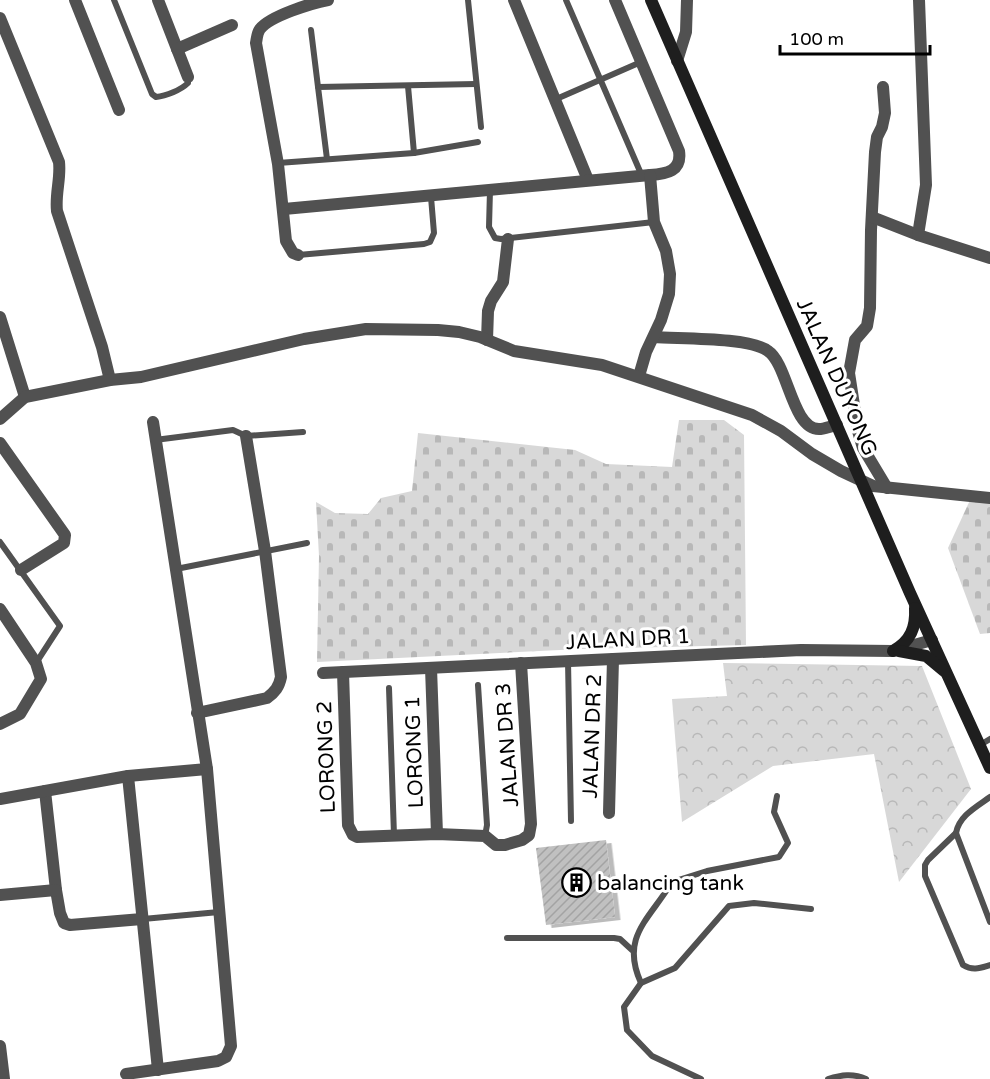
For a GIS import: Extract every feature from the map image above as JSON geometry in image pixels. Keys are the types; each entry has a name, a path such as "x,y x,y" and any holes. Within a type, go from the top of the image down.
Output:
{"main road":[{"name":"JALAN DUYONG","path":"651,0 910,593 949,676 985,742 990,768"},
{"path":"896,651 914,631 915,608 910,593"},
{"path":"896,651 926,656 949,676"}],"street":[{"path":"75,0 119,110"},
{"path":"158,0 188,77"},
{"path":"298,255 293,253 286,241 278,164 256,43 257,34 261,27 270,20 328,0"},
{"path":"514,0 588,180"},
{"path":"284,209 431,197 670,172 677,167 680,159 676,142 615,0"},
{"path":"677,61 686,32 687,0"},
{"path":"918,235 926,185 919,0"},
{"path":"0,18 59,162 57,211 102,347 110,380"},
{"path":"177,49 232,25"},
{"path":"883,87 885,113 877,137 870,308 867,326 855,340 849,373 858,432 863,448 887,488"},
{"path":"639,376 669,294 670,274 666,251 654,222 646,176"},
{"path":"872,217 918,235 990,258"},
{"path":"487,340 488,311 491,301 503,282 508,239"},
{"path":"0,316 3,339 25,398"},
{"path":"0,418 25,398 110,380 141,377 304,339 366,329 438,330 459,332 514,351 602,365 752,416 781,431 812,454 873,486 990,498"},
{"path":"654,337 746,343 768,350 779,365 800,415 808,425 817,429 837,425"},
{"path":"126,1074 218,1061 226,1056 231,1046 207,769 153,422"},
{"path":"197,713 267,698 279,685 281,677 265,551 246,436"},
{"path":"0,443 66,539 64,543 21,570"},
{"path":"0,609 36,663 41,678 20,714 0,724"},
{"name":"JALAN DR 1","path":"323,673 801,650 896,651 932,640"},
{"name":"JALAN DR 2","path":"609,813 613,659"},
{"name":"JALAN DR 3","path":"485,836 496,844 515,844 529,835 531,824 521,663"},
{"name":"LORONG 1","path":"430,668 437,834"},
{"name":"LORONG 2","path":"343,672 348,825 353,835 357,837 394,836"},
{"path":"0,799 128,776 207,769"},
{"path":"128,776 158,1070"},
{"path":"45,790 56,890 62,919 67,925 142,919"},
{"path":"394,836 437,834 485,836"},
{"path":"0,895 56,890"},
{"path":"0,1046 4,1079"}],"lane":[{"path":"114,0 152,94 160,97 184,87 188,83 188,77"},
{"path":"468,0 481,127"},
{"path":"566,0 600,80 646,176"},
{"path":"311,30 327,159"},
{"path":"554,100 641,62"},
{"path":"318,87 476,84"},
{"path":"408,86 414,153"},
{"path":"278,164 414,153 478,142"},
{"path":"490,190 489,219 495,238 508,239 654,222"},
{"path":"298,255 430,242 434,233 431,197"},
{"path":"155,440 233,430 246,436 303,432"},
{"path":"0,542 60,626 36,663"},
{"path":"175,569 307,543"},
{"path":"568,662 570,821"},
{"path":"478,685 487,825 485,836"},
{"path":"389,688 394,836"},
{"path":"641,983 634,968 632,950 635,938 672,882 779,857 788,843 774,812 777,796"},
{"path":"990,797 966,814 957,825 956,833 990,922"},
{"path":"956,833 928,860 925,865 925,876 963,965 970,969 990,965"},
{"path":"701,1079 652,1056 627,1030 624,1007 641,983 675,968 729,906 754,903 811,909"},
{"path":"142,919 220,912"},
{"path":"507,938 614,938 626,943 632,950"},
{"path":"828,1079 841,1075 866,1079"}],"green space":[{"path":"679,420 724,420 744,435 746,645 581,649 317,662 319,556 316,502 335,513 368,514 381,498 412,491 418,433 575,450 606,464 672,467"},
{"path":"971,498 990,499 990,633 980,634 948,548"},
{"path":"723,663 922,666 971,789 899,882 874,754 773,766 682,822 672,699 727,696"}],"building":[{"name":"balancing tank","path":"606,840 615,917 546,925 536,848"}],"place":[{"name":"balancing tank","path":"576,883"}]}
